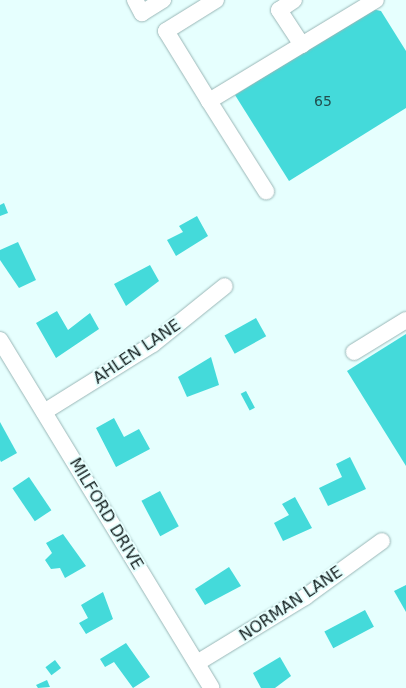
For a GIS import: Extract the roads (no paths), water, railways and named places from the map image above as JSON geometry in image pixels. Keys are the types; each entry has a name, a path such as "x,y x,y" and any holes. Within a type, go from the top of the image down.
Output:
{"street":[{"path":"135,0 142,13 163,0"},
{"path":"216,0 166,31 266,191"},
{"path":"294,0 276,5 302,45"},
{"path":"209,101 376,0"},
{"name":"AHLEN LANE","path":"44,412 153,344 225,286"},
{"path":"354,352 406,320"},
{"name":"MILFORD DRIVE","path":"0,340 212,688"},
{"name":"NORMAN LANE","path":"198,663 272,618 382,541"}]}
